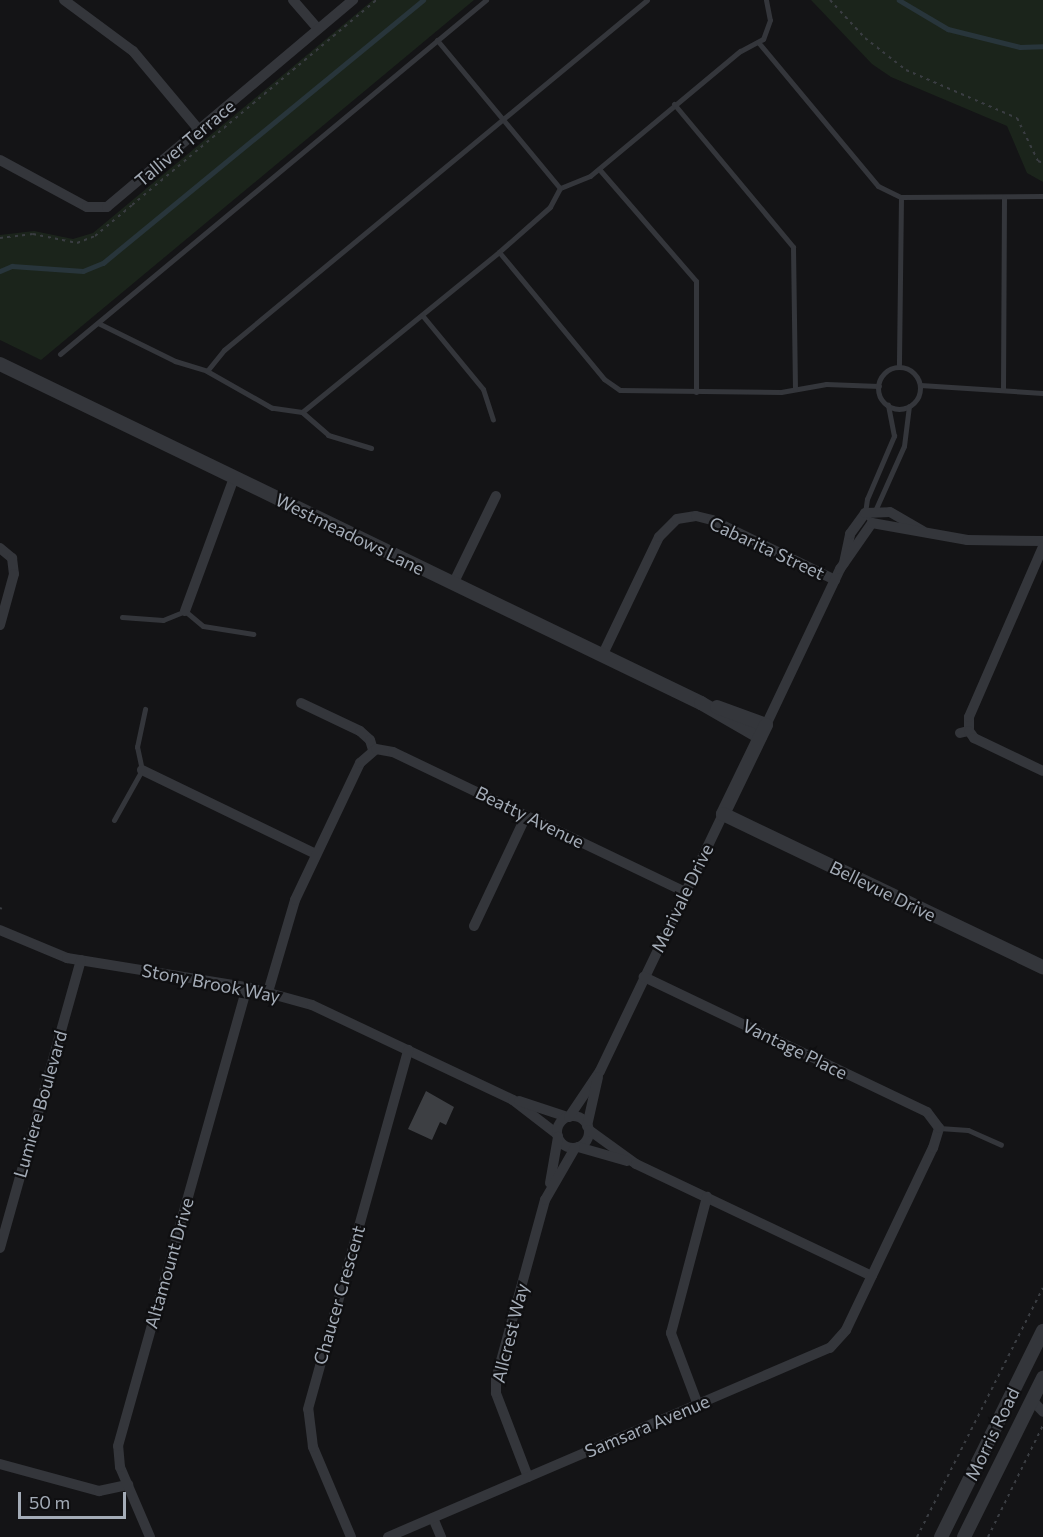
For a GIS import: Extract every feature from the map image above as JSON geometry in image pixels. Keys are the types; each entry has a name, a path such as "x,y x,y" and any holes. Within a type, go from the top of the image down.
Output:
{"street":[{"path":"64,0 133,51 200,131"},
{"path":"293,0 318,29"},
{"name":"Talliver Terrace","path":"0,160 92,209 107,207 353,0"},
{"name":"Westmeadows Lane","path":"0,364 602,656 763,731"},
{"path":"185,611 234,478"},
{"path":"453,584 496,496"},
{"path":"844,562 850,534 870,511 903,518 923,531"},
{"name":"Cabarita Street","path":"602,656 659,537 677,519 696,516 712,520 835,580"},
{"path":"763,731 844,562 872,523 967,540 1043,542"},
{"path":"1043,547 964,732 1043,771"},
{"path":"0,548 14,564 0,625"},
{"path":"268,992 290,913 360,763 373,750 370,740 360,731 301,703"},
{"name":"Merivale Drive","path":"568,1117 600,1071 763,731"},
{"name":"Beatty Avenue","path":"373,750 393,752 685,892"},
{"path":"142,770 316,854"},
{"name":"Bellevue Drive","path":"723,814 1043,967"},
{"path":"474,926 526,816"},
{"name":"Stony Brook Way","path":"0,930 56,954 247,987 312,1005 513,1100 568,1117"},
{"name":"Lumiere Boulevard","path":"0,1248 81,960"},
{"name":"Vantage Place","path":"644,977 927,1112 939,1128"},
{"name":"Altamount Drive","path":"150,1537 118,1459 118,1446 247,987"},
{"name":"Chaucer Crescent","path":"351,1537 313,1447 308,1408 408,1050"},
{"name":"Merivale Drive","path":"588,1128 600,1071"},
{"name":"Stony Brook Way","path":"513,1100 557,1136"},
{"path":"636,1164 588,1128 581,1118 568,1117 559,1124 557,1136 564,1146 636,1164 872,1276 939,1128"},
{"path":"577,1148 586,1141 588,1128"},
{"name":"Allcrest Way","path":"528,1477 496,1393 496,1379 550,1186 557,1136"},
{"name":"Allcrest Way","path":"550,1186 577,1148"},
{"path":"698,1405 671,1333 707,1197"},
{"name":"Samsara Avenue","path":"388,1537 835,1344 872,1276"},
{"name":"Morris Road","path":"941,1537 1043,1331"},
{"name":"Morris Road","path":"964,1537 1037,1400 1043,1378"},
{"path":"1013,1390 1037,1400 1043,1412"},
{"path":"0,1464 99,1491 128,1485"},
{"path":"433,1518 441,1537"}],"lane":[{"path":"60,354 486,0"},
{"path":"207,371 224,350 506,120 647,0"},
{"path":"302,412 499,252 550,207 560,188 581,182 599,169 740,51 758,42 770,20 766,0"},
{"path":"437,40 506,120 560,188"},
{"path":"758,42 878,186 901,197 1043,196"},
{"path":"674,104 793,247 795,389"},
{"path":"599,169 696,281 696,392"},
{"path":"899,367 901,197"},
{"path":"1003,390 1004,197"},
{"path":"499,252 609,385 628,391 696,392 795,389 826,384 879,386"},
{"path":"422,315 483,389 493,419"},
{"path":"98,323 175,361 207,371 272,408 302,412 328,435 371,448"},
{"path":"899,367 913,372 920,385 918,397 909,406 903,446 870,511 872,523 867,499 892,446 892,413 881,397 879,386 885,373 899,367"},
{"path":"920,385 1043,393"},
{"path":"888,405 909,406"},
{"path":"122,617 163,620 185,611 203,626 253,634"},
{"path":"114,820 142,770 137,747 145,709"},
{"path":"939,1128 968,1130 1001,1145"}],"path":[{"path":"0,238 33,234 77,243 94,236 376,0"},
{"path":"830,0 865,38 906,70 1017,118 1038,161 1043,164"},
{"path":"123,195 132,205"},
{"path":"916,1537 1043,1288"},
{"path":"988,1537 1043,1425"}],"shaded area":[{"path":"373,0 474,0 41,360 0,340 0,235 34,231 73,239 93,233"},
{"path":"811,0 1043,0 1043,182 1027,173 1007,126 891,77 872,64"}],"building":[{"path":"426,1091 454,1107 446,1125 440,1122 432,1140 408,1129"}],"waterway":[{"path":"0,271 12,266 83,271 103,263 423,0"},
{"path":"899,0 948,29 1020,47 1043,46"}]}
